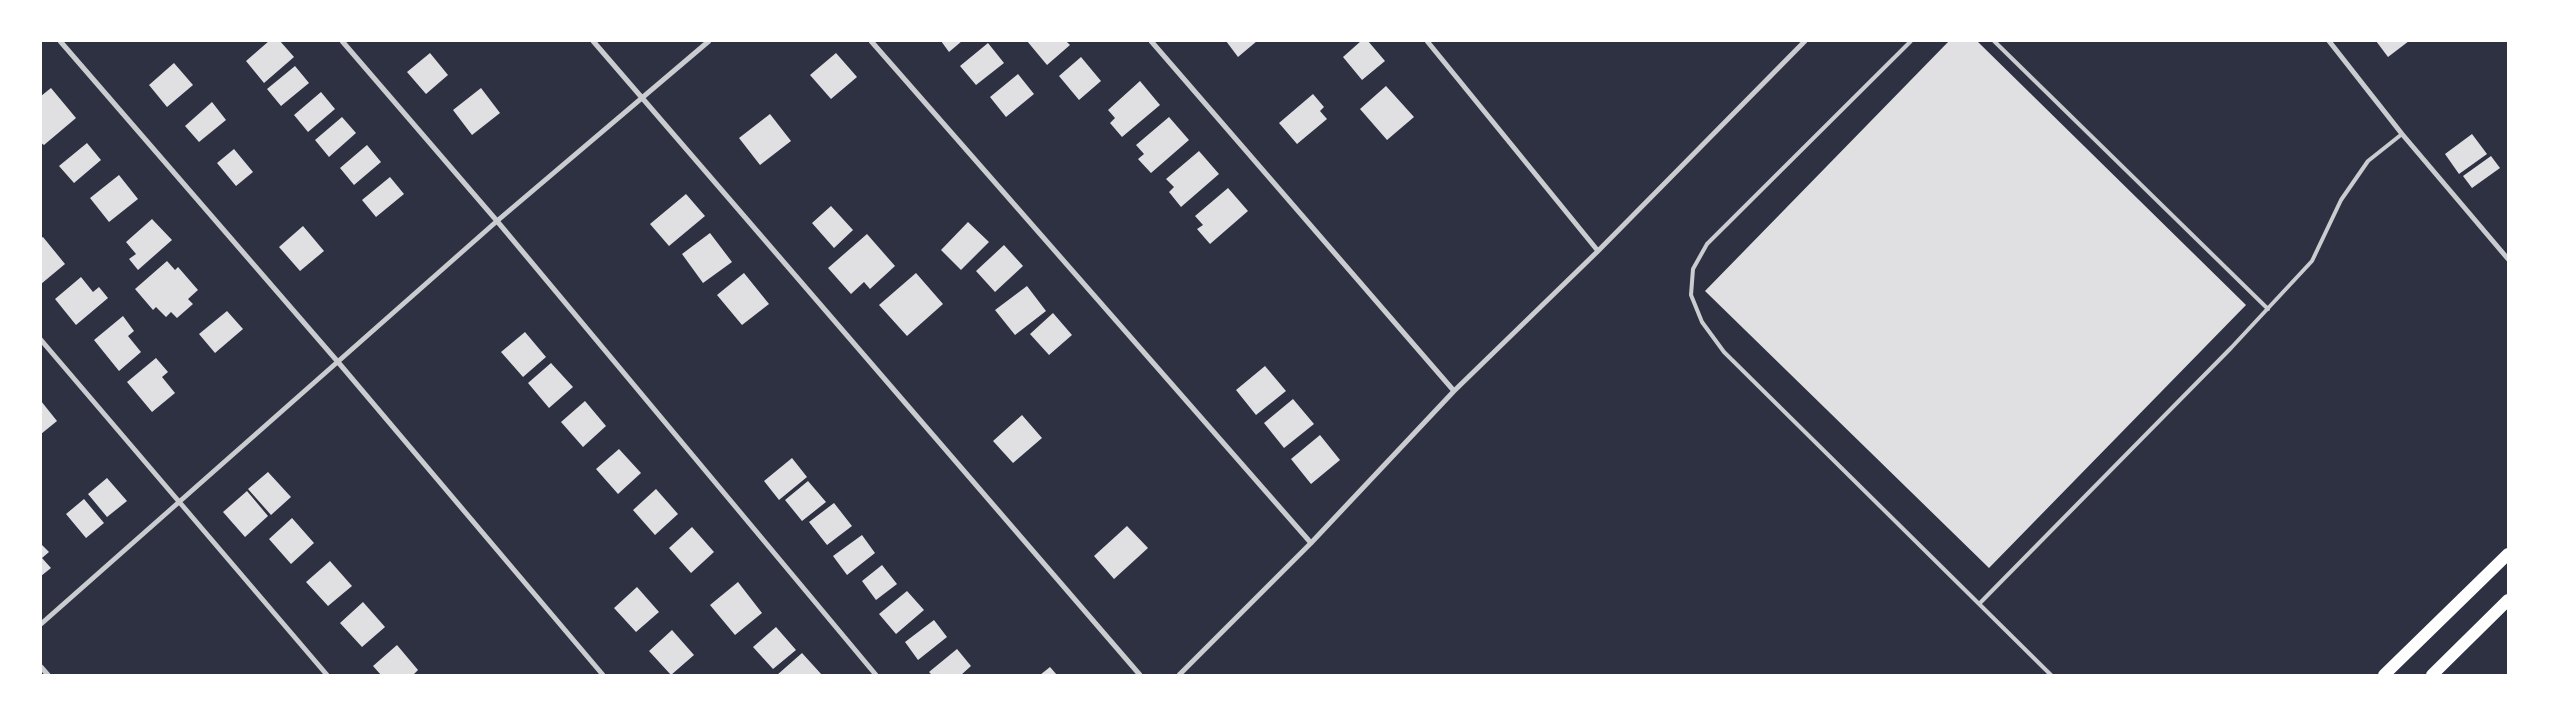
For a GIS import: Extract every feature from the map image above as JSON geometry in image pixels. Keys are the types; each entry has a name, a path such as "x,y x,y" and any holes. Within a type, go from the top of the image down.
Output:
{"main road":[{"path":"2384,675 2508,554"},
{"path":"2432,675 2508,600"}],"street":[{"path":"60,41 338,362 603,675"},
{"path":"342,41 497,222 876,675"},
{"path":"593,41 1140,675"},
{"path":"41,624 497,222 709,41"},
{"path":"871,41 1311,543"},
{"path":"1151,41 1454,391"},
{"path":"1427,41 1598,252"},
{"path":"1179,675 1311,543 1454,391 1598,252 1805,41"},
{"path":"2329,41 2402,134 2508,260"},
{"path":"41,340 327,675"},
{"path":"41,667 48,675"}],"lane":[{"path":"1911,41 1707,244 1693,269 1691,295 1702,322 1724,352 2051,675"},
{"path":"1994,41 2268,309"},
{"path":"1980,603 2268,309 2312,261 2341,200 2368,161 2402,134"}],"building":[{"path":"269,41 280,41 294,57 264,83 246,61"},
{"path":"941,41 962,41 949,52"},
{"path":"1027,41 1066,41 1070,45 1047,65"},
{"path":"1226,41 1257,41 1238,57"},
{"path":"1361,41 1368,41 1385,61 1362,80 1343,57"},
{"path":"1949,41 1977,41 2246,305 1989,568 1705,291"},
{"path":"2376,41 2409,41 2388,57"},
{"path":"988,43 1004,63 976,85 960,66"},
{"path":"430,53 448,75 426,94 407,72"},
{"path":"836,53 857,77 831,99 810,75"},
{"path":"1081,57 1101,81 1079,100 1059,76"},
{"path":"174,63 193,85 167,107 149,85"},
{"path":"295,66 309,83 281,106 267,89"},
{"path":"1018,74 1034,94 1006,117 990,97"},
{"path":"1140,81 1160,105 1122,137 1110,123 1115,118 1108,110"},
{"path":"1386,86 1414,117 1387,140 1360,109"},
{"path":"51,88 76,118 44,145 41,143 41,96"},
{"path":"481,88 500,113 472,135 453,110"},
{"path":"321,92 335,109 308,132 294,115"},
{"path":"1313,94 1324,107 1320,111 1327,119 1297,144 1279,123"},
{"path":"212,102 226,120 199,142 185,126"},
{"path":"770,114 791,141 760,165 739,138"},
{"path":"342,117 356,133 329,157 315,140"},
{"path":"1169,117 1189,140 1151,173 1138,159 1144,154 1136,145"},
{"path":"2472,134 2487,154 2459,174 2445,154"},
{"path":"87,143 101,160 74,183 59,166"},
{"path":"367,145 381,162 354,185 340,168"},
{"path":"234,149 253,172 236,186 217,163"},
{"path":"1199,151 1219,174 1181,207 1169,192 1174,187 1166,179"},
{"path":"2491,156 2500,168 2472,188 2463,176"},
{"path":"119,175 138,199 109,222 90,198"},
{"path":"390,177 404,194 376,217 362,200"},
{"path":"1228,188 1248,211 1210,244 1197,229 1203,225 1195,216"},
{"path":"686,194 705,216 669,246 650,224"},
{"path":"831,206 853,230 834,248 812,223"},
{"path":"152,219 172,240 138,270 129,259 136,254 126,242"},
{"path":"968,222 989,242 961,270 941,250"},
{"path":"303,226 324,251 300,271 279,247"},
{"path":"710,233 732,262 703,283 682,254"},
{"path":"867,234 895,266 870,289 864,282 851,294 828,268"},
{"path":"43,237 65,264 41,284 41,238"},
{"path":"1004,245 1023,266 995,292 976,271"},
{"path":"167,261 175,270 178,267 198,290 188,299 193,304 177,318 171,312 166,317 156,307 153,310 135,289"},
{"path":"744,273 769,304 742,325 717,295"},
{"path":"916,273 943,304 907,336 879,305"},
{"path":"81,277 93,292 99,287 108,298 76,325 55,299"},
{"path":"1027,286 1046,311 1015,335 995,310"},
{"path":"227,311 243,329 215,353 199,334"},
{"path":"1053,313 1072,335 1049,355 1030,334"},
{"path":"123,316 134,331 128,336 141,352 119,371 94,340"},
{"path":"525,332 546,357 523,377 501,352"},
{"path":"156,358 168,372 162,377 175,393 152,412 127,382"},
{"path":"551,363 573,387 549,408 528,383"},
{"path":"1265,366 1286,391 1256,415 1236,390"},
{"path":"1293,399 1314,424 1284,448 1264,423"},
{"path":"41,401 57,421 41,434"},
{"path":"585,401 606,426 583,447 561,422"},
{"path":"1022,415 1042,438 1013,463 993,441"},
{"path":"1320,435 1340,460 1311,484 1291,459"},
{"path":"619,449 641,473 618,494 596,469"},
{"path":"792,458 807,477 779,500 764,481"},
{"path":"268,472 291,497 271,515 248,489"},
{"path":"107,478 127,501 107,517 88,494"},
{"path":"808,481 826,502 802,521 785,500"},
{"path":"656,489 678,514 655,535 633,510"},
{"path":"247,491 268,516 245,537 223,512"},
{"path":"84,499 104,523 86,538 66,514"},
{"path":"834,503 852,526 827,545 809,522"},
{"path":"292,518 314,543 291,564 269,539"},
{"path":"1127,526 1148,548 1114,579 1094,556"},
{"path":"692,527 714,552 691,573 669,548"},
{"path":"862,535 875,553 847,575 833,556"},
{"path":"41,544 49,552 42,558 51,568 41,576"},
{"path":"330,561 352,586 328,606 306,582"},
{"path":"882,565 897,584 876,600 862,581"},
{"path":"738,582 762,613 735,635 710,605"},
{"path":"637,587 659,612 636,632 614,608"},
{"path":"907,591 924,610 896,634 879,614"},
{"path":"363,602 385,627 362,647 340,623"},
{"path":"934,620 947,637 918,660 905,642"},
{"path":"776,627 796,650 773,669 753,647"},
{"path":"672,630 694,655 671,675 649,651"},
{"path":"397,645 418,670 413,675 381,675 373,666"},
{"path":"957,649 971,666 961,675 932,675 929,672"},
{"path":"802,653 822,675 777,675"},
{"path":"1050,667 1057,675 1040,675"}]}
